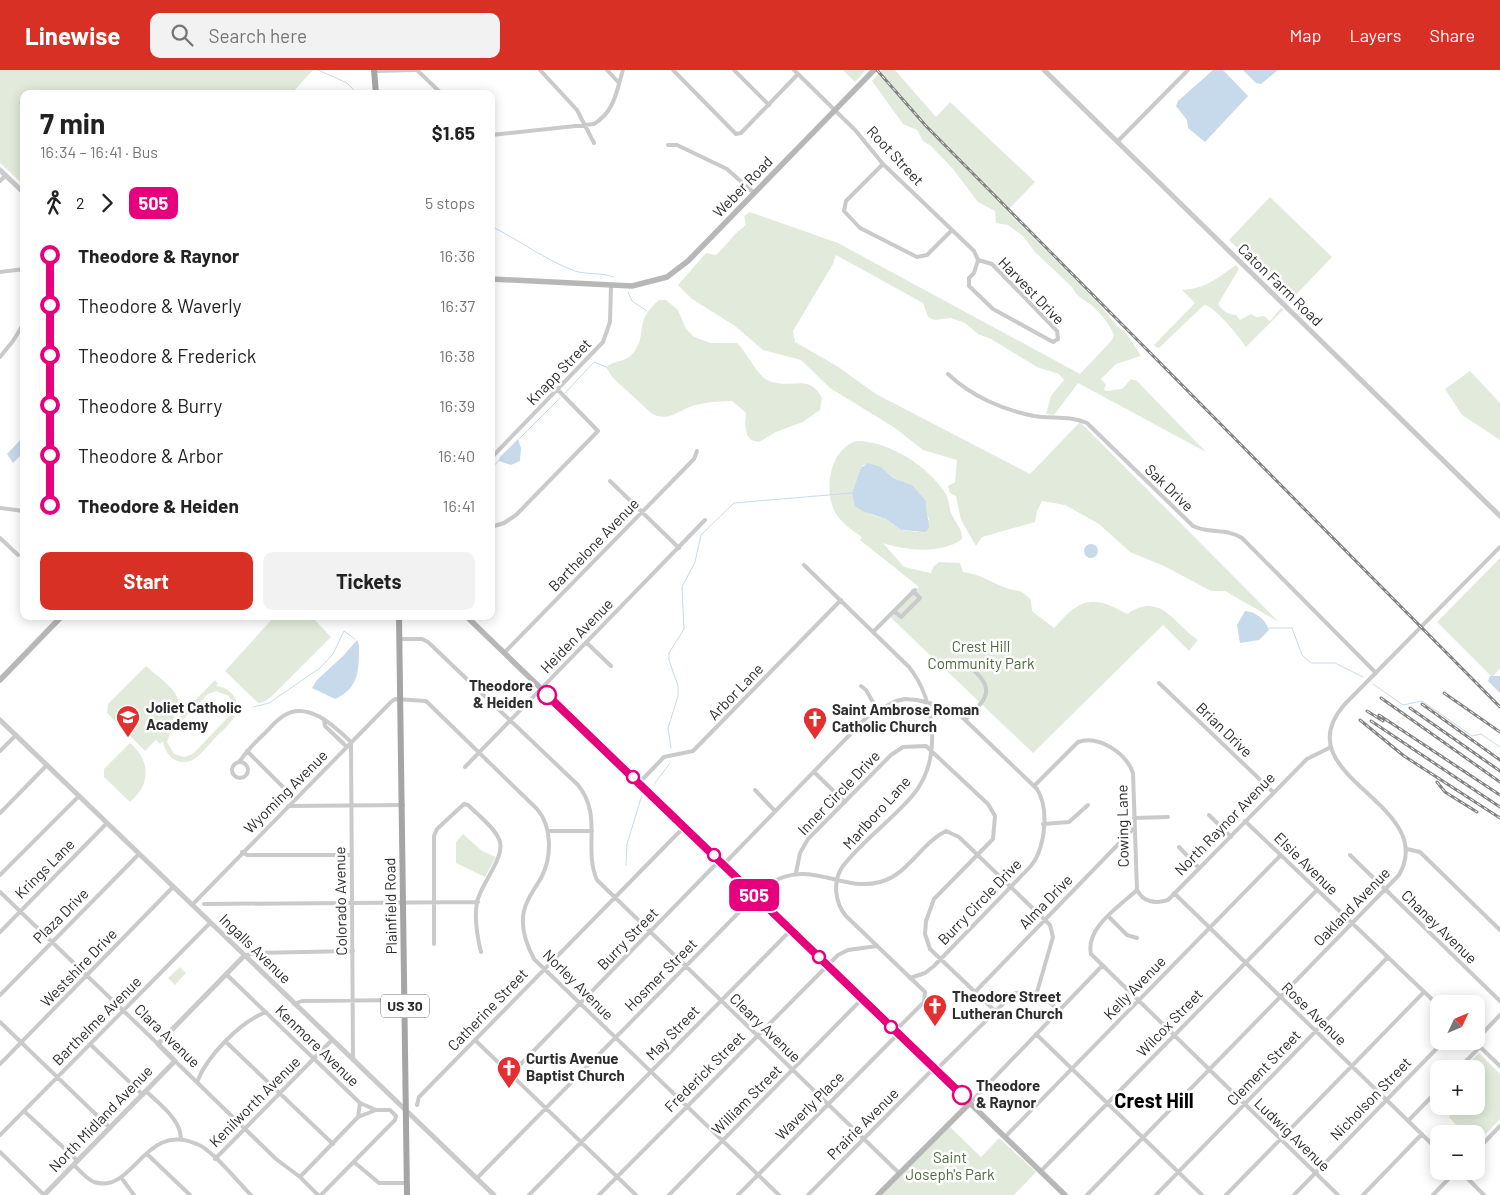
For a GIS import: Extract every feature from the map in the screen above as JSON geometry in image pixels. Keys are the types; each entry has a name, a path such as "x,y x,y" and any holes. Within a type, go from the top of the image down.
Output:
{"main road":[{"name":"Weber Road","path":"495,279 611,286 650,283 667,277 678,270 874,70"},
{"path":"374,71 376,90"},
{"path":"0,680 58,620"},
{"name":"Plainfield Road","path":"399,620 403,805 406,1195"},
{"path":"470,620 1065,1195"},
{"path":"878,1195 970,1103"}],"street":[{"path":"374,71 416,70 438,90"},
{"path":"540,70 570,100 594,143"},
{"path":"607,70 619,82"},
{"path":"495,135 594,124 608,113 613,106 623,70"},
{"path":"673,70 738,134 798,74"},
{"path":"734,70 768,105"},
{"name":"Root Street","path":"794,70 835,110 883,164 974,251 978,260"},
{"name":"Caton Farm Road","path":"1044,70 1500,516"},
{"path":"1117,142 1188,70"},
{"path":"668,145 677,145 727,169 754,193"},
{"path":"883,164 846,201 844,211 855,224 922,258 927,256 952,230"},
{"path":"0,170 20,189"},
{"path":"0,181 6,176"},
{"name":"Harvest Drive","path":"978,260 992,264 1057,331 1058,339 1053,342 993,310 968,286 969,278 974,273 978,260"},
{"path":"0,272 20,270"},
{"name":"Knapp Street","path":"495,454 603,342 610,322 611,286"},
{"path":"0,357 20,330"},
{"name":"Sak Drive","path":"948,374 964,388 1000,406 1034,416 1071,417 1087,423 1193,526 1208,531 1230,532 1242,538 1376,673"},
{"path":"495,526 508,521 516,515 598,430 558,390"},
{"name":"Barthelone Avenue","path":"504,653 694,459 697,450"},
{"path":"610,481 679,548"},
{"path":"0,508 20,510"},
{"name":"Heiden Avenue","path":"465,766 705,520"},
{"path":"0,538 18,555"},
{"path":"1500,547 1336,716 1331,732 1331,747 1339,766 1399,826 1407,849 1420,852 1500,930"},
{"name":"Marlboro Lane","path":"804,565 916,676 928,702 932,731 924,774 917,790 843,867 838,879"},
{"path":"873,632 894,611 914,591 920,598 901,617 894,611"},
{"name":"Arbor Lane","path":"639,783 664,757 694,751 841,600"},
{"name":"Cleary Avenue","path":"400,639 422,639 428,642 583,792 591,810 594,874 614,898 899,1174"},
{"path":"587,643 611,666"},
{"path":"965,720 981,704 987,690 985,681 971,668"},
{"name":"Brian Drive","path":"1159,683 1273,792"},
{"path":"861,686 866,690 878,711"},
{"name":"Wyoming Avenue","path":"192,905 394,699 400,700"},
{"path":"400,700 426,701 542,816 548,830 592,831"},
{"name":"Burry Circle Drive","path":"721,863 814,772 862,721 901,700 928,702 949,708 965,720 1034,786 1042,804 1043,842 1036,861 925,972 910,978"},
{"path":"239,762 244,764 248,770 244,777 240,779 234,777 232,772 234,764 239,762 247,751 285,714 301,711 331,721 351,742"},
{"name":"Ingalls Avenue","path":"0,720 494,1195"},
{"path":"324,720 324,727 346,747"},
{"path":"324,727 331,721"},
{"path":"0,751 16,735"},
{"name":"Cowing Lane","path":"1034,786 1076,743 1086,740 1102,742 1132,769 1137,890"},
{"name":"Colorado Avenue","path":"351,742 353,1060"},
{"name":"Inner Circle Drive","path":"796,873 805,843 896,750 917,745 924,745 930,749"},
{"name":"North Raynor Avenue","path":"1137,890 1140,896 1153,902 1168,900 1306,759 1331,747"},
{"path":"930,749 994,811 994,836 978,855 934,899 929,907 926,921 927,942 940,958 995,1011"},
{"path":"247,751 295,799"},
{"path":"0,813 47,765"},
{"path":"814,772 845,802"},
{"path":"755,790 775,811"},
{"path":"0,875 79,796"},
{"path":"434,944 434,836 437,829 464,804 468,805 496,833 501,848 500,855 488,877 478,902 476,926 481,952"},
{"path":"288,806 403,805"},
{"path":"1043,824 1069,822 1088,806"},
{"path":"1208,815 1230,837"},
{"path":"1134,818 1168,818"},
{"name":"Elsie Avenue","path":"1245,821 1430,998"},
{"name":"Krings Lane","path":"0,932 107,823"},
{"name":"Catherine Street","path":"417,1105 419,1098 684,827"},
{"name":"Alma Drive","path":"975,992 1133,829"},
{"name":"Norley Avenue","path":"548,830 547,864 528,900 522,921 527,946 544,969 779,1195"},
{"path":"796,873 867,884 888,880 901,870 931,840 946,830 959,837 1050,925 1052,937 1037,992 1043,995 1059,1011"},
{"path":"1179,846 1199,868"},
{"name":"Oakland Avenue","path":"1088,1195 1385,890 1404,866 1407,849"},
{"path":"242,852 247,855 351,855"},
{"name":"Plaza Drive","path":"0,994 139,854"},
{"name":"Kelly Avenue","path":"1005,1137 1281,855"},
{"name":"Chaney Avenue","path":"1350,856 1500,1001"},
{"name":"Burry Street","path":"511,1074 650,932 721,863"},
{"name":"Hosmer Street","path":"476,1178 755,896 774,880 796,873"},
{"path":"838,879 839,908 910,978"},
{"name":"Westshire Drive","path":"0,1064 174,888"},
{"name":"Ludwig Avenue","path":"1137,890 1094,932 1090,946 1091,954 1338,1195"},
{"name":"Wilcox Street","path":"1041,1172 1317,890"},
{"name":"Clara Avenue","path":"0,892 276,1160 300,1177 319,1195"},
{"name":"Rose Avenue","path":"1174,894 1430,1142"},
{"path":"204,904 478,902"},
{"path":"1109,917 1127,935 1137,938"},
{"name":"Barthelme Avenue","path":"0,1135 210,922"},
{"name":"May Street","path":"529,1195 791,930"},
{"name":"Frederick Street","path":"599,1195 838,955 848,950 876,946"},
{"path":"158,1044 244,956 254,953 353,951"},
{"name":"Clement Street","path":"1156,1195 1388,957"},
{"path":"970,1103 1102,966"},
{"name":"Kenmore Avenue","path":"226,974 360,1103 376,1110 394,1112 395,1120 354,1162"},
{"name":"Waverly Place","path":"738,1195 828,1105 924,1002 925,992 910,978"},
{"name":"Prairie Avenue","path":"808,1195 1013,994 1021,991 1037,992"},
{"path":"1226,1195 1424,992"},
{"name":"William Street","path":"668,1195 862,999"},
{"path":"294,1004 302,1001 405,1000"},
{"path":"196,1082 208,1061 226,1042 253,1017 266,1012"},
{"path":"1485,1031 1500,1015"},
{"path":"0,1022 110,1128"},
{"path":"1036,1034 1202,1195"},
{"name":"Kenilworth Avenue","path":"215,1159 332,1040"},
{"path":"475,1040 636,1195"},
{"path":"226,1042 333,1144"},
{"path":"90,1044 177,1123 182,1139"},
{"name":"Nicholson Street","path":"1294,1195 1435,1050"},
{"path":"1467,1060 1477,1050"},
{"path":"1483,1050 1500,1066"},
{"name":"North Midland Avenue","path":"46,1194 175,1061"},
{"path":"1408,1121 1430,1098"},
{"path":"358,1117 360,1103"},
{"path":"300,1177 358,1117 376,1110"},
{"path":"24,1111 76,1163 90,1180 103,1186 123,1180 147,1154 164,1142 182,1139 200,1145 251,1195"},
{"path":"1485,1142 1500,1126"},
{"path":"1363,1195 1422,1134"},
{"path":"0,1152 46,1194"},
{"path":"147,1154 190,1195"},
{"path":"319,1195 354,1162 379,1183 406,1183"},
{"path":"123,1180 134,1195"},
{"path":"1433,1195 1447,1180"},
{"path":"1469,1180 1484,1195"}],"green space":[{"path":"0,70 313,70 295,90 20,90 20,181 0,163"},
{"path":"843,70 864,70 865,71 855,82"},
{"path":"882,70 895,70 936,117 950,102 1035,182 1007,211 1100,305 1118,327 1125,331 1141,356 1116,364 1101,379 1106,385 1104,389 1106,391 1122,389 1131,379 1137,381 1206,452 1078,383 1054,415 1046,414 1051,396 1064,380 1059,374 1037,367 991,339 978,334 965,323 951,318 934,320 928,317 923,303 836,255 833,264 793,331 795,342 837,366 876,394 1030,474 1080,422 1279,622 1225,591 1211,591 1164,566 1130,552 1099,524 1065,505 1042,501 1037,511 1035,522 982,537 976,546 961,520 956,496 950,493 948,486 955,482 957,460 923,450 895,428 830,388 801,360 763,350 735,326 692,299 678,285 706,253 716,255 746,225 744,216 750,212 838,243 1080,374 1112,340 1114,335 1107,322 1035,252 1023,236 1008,225 996,223 995,211 978,202 953,169 931,146 923,141 917,130 903,124 872,81"},
{"path":"1270,197 1332,257 1291,300 1229,240"},
{"path":"1236,265 1239,269 1218,304 1224,310 1236,315 1240,320 1251,314 1256,317 1264,316 1270,321 1281,308 1284,309 1246,347 1220,316 1204,305 1159,348 1154,345 1195,303 1182,290 1205,285"},
{"path":"659,300 666,300 678,310 686,329 694,337 711,343 737,343 759,373 767,380 784,384 805,384 817,390 822,398 820,410 803,422 776,432 759,442 751,440 747,435 746,413 732,401 696,405 663,417 651,413 613,378 606,367 628,358 634,352 640,339 643,321 651,308"},
{"path":"1470,371 1500,403 1500,440 1462,415 1445,389"},
{"name":"Crest Hill Community Park","path":"857,441 869,442 894,450 907,457 929,474 947,496 951,513 960,530 962,539 945,547 924,550 902,548 883,543 904,567 931,573 933,567 939,562 960,563 963,572 974,574 1023,593 1031,600 1032,611 1054,628 1071,610 1087,602 1104,604 1127,614 1139,608 1149,606 1166,612 1198,640 1189,651 1163,625 1033,753 890,617 919,587 860,540 862,537 844,524 836,514 830,495 831,472 840,452 848,445","holes":["863,465 881,467 893,478 912,485 929,519 918,532 901,530 886,519 872,515 852,493"]},
{"path":"1500,558 1500,669 1492,677 1437,622"},
{"path":"271,620 315,620 331,637 264,702 258,703 225,671"},
{"path":"146,666 172,689 178,701 174,717 169,725 145,751 107,713 108,704"},
{"path":"215,680 218,684 216,686 229,691 233,695 237,708 233,720 194,759 183,762 174,759 170,756 163,741 160,744 156,740","holes":["216,691 229,696 233,705 231,714 193,754 184,757 174,754 167,742 170,733 208,694"]},
{"path":"130,743 142,757 146,772 142,788 130,802 104,777 104,769"},
{"path":"463,834 482,851 496,857 485,877 456,863 456,842"},
{"path":"180,967 186,973 175,985 168,978"},
{"path":"1479,1053 1500,1074 1500,1119 1485,1135 1485,1125 1456,1125 1449,1117 1450,1115 1485,1115 1485,1060 1472,1060"},
{"name":"Saint Joseph's Park","path":"949,1126 981,1157 999,1138 1036,1172 1014,1195 881,1195"}],"water":[{"path":"1213,70 1223,70 1248,96 1205,142 1188,128 1187,120 1176,106 1178,101"},
{"path":"1243,70 1278,70 1261,84 1256,83"},
{"path":"518,439 521,448 520,461 511,465 499,461 500,457"},
{"path":"20,440 20,456 13,463 7,454"},
{"path":"868,463 881,467 893,478 912,485 926,501 929,528 926,532 901,530 886,519 862,511 855,506 852,493 861,468"},
{"path":"1088,544 1094,544 1098,551 1094,558 1088,558 1084,554 1084,548"},
{"path":"1245,611 1260,617 1269,630 1259,640 1240,643 1237,625"},
{"path":"357,640 359,645 358,669 354,683 349,689 335,699 312,688 317,680"},
{"path":"1490,676 1500,676 1500,693 1488,681"}],"waterway":[{"path":"318,70 347,83 354,90"},
{"path":"495,228 543,256 575,271 613,277"},
{"path":"628,292 632,301 647,311"},
{"path":"565,393 594,362 606,367"},
{"path":"519,439 560,398"},
{"path":"495,464 499,460"},
{"path":"671,748 668,728 678,696 678,686 669,660 669,653 684,629 682,587 695,562 701,535 734,503 852,493"},
{"path":"1269,628 1292,628 1302,655 1311,663 1335,663 1363,677"},
{"path":"253,707 269,703 320,668 333,654 344,631 355,639"},
{"path":"1373,684 1403,705 1422,701 1472,736 1481,734 1500,747"},
{"path":"655,783 670,763"},
{"path":"626,865 627,844 642,795"}],"railway":[{"path":"877,70 926,126 1500,707"},
{"path":"1444,693 1500,732"},
{"path":"1381,698 1500,782"},
{"path":"1422,704 1500,760"},
{"path":"1410,708 1500,771"},
{"path":"1367,711 1383,721"},
{"path":"1379,715 1500,795"},
{"path":"1360,720 1404,756 1500,818"},
{"path":"1371,721 1500,807"},
{"path":"1437,782 1445,792 1477,812"}],"bus line":[{"name":"505","path":"547,695 962,1095"}],"place":[{"name":"Theodore & Heiden","path":"547,695"},
{"name":"Joliet Catholic Academy","path":"128,738"},
{"name":"Saint Ambrose Roman Catholic Church","path":"815,740"},
{"name":"Theodore Street Lutheran Church","path":"935,1027"},
{"name":"Curtis Avenue Baptist Church","path":"509,1089"},
{"name":"Theodore & Raynor","path":"962,1095"}],"district":[{"name":"Crest Hill","path":"1154,1101"}]}
